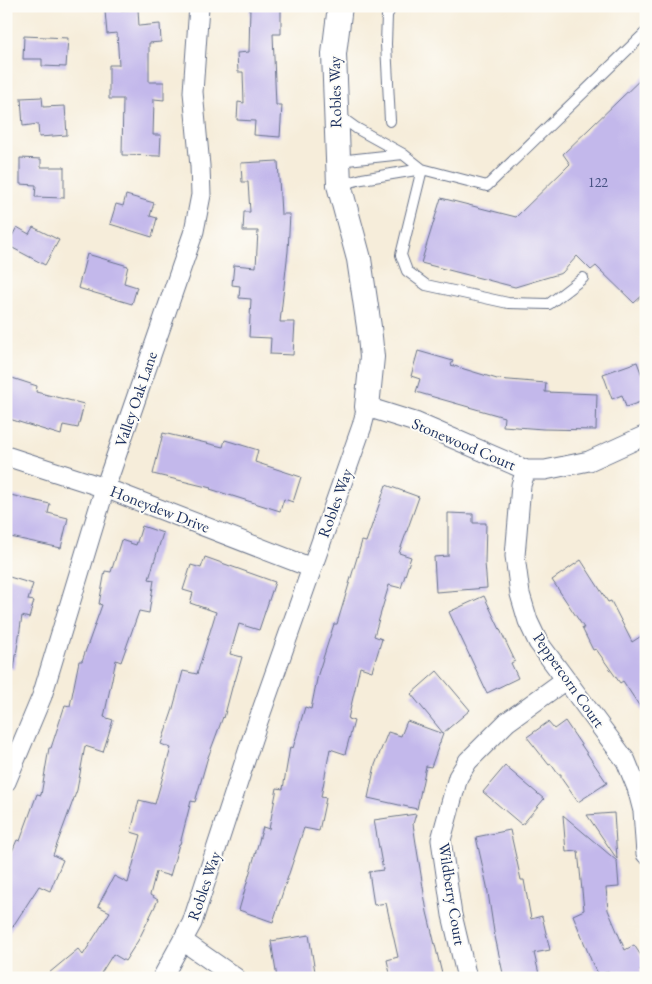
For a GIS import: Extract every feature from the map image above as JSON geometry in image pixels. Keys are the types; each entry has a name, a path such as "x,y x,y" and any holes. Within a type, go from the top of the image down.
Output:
{"street":[{"name":"Valley Oak Lane","path":"6,782 42,696 105,488 194,231 201,194 193,92 199,6"},
{"name":"Robles Way","path":"162,978 184,941 192,923 256,727 362,426 367,407 372,357 369,326 359,259 339,185 334,54 340,6"},
{"name":"Stonewood Court","path":"367,407 415,422 526,470 545,470 589,462 646,435"},
{"name":"Honeydew Drive","path":"6,456 105,488 312,568"},
{"name":"Peppercorn Court","path":"526,470 521,485 515,556 520,594 528,621 538,642 626,761 637,788 643,811 646,854"},
{"name":"Wildberry Court","path":"467,978 452,915 442,840 458,777 468,761 507,722 565,680"},
{"path":"184,941 236,978"}],"lane":[{"path":"390,120 386,35 387,15 392,6"},
{"path":"335,113 356,128 403,154 422,169 486,186 646,32"},
{"path":"338,161 403,154"},
{"path":"339,185 362,179 422,169"},
{"path":"422,169 401,255 407,271 426,285 508,303 549,304 582,278"}],"building":[{"path":"250,6 281,6 281,34 273,34 276,105 282,105 280,137 254,135 255,121 237,120 238,102 244,103 243,72 238,72 237,53 249,52"},
{"path":"138,9 139,26 160,24 161,42 149,43 149,82 164,82 164,100 154,99 153,135 161,135 160,156 122,155 123,99 109,99 109,65 119,65 117,33 107,34 105,11"},
{"path":"24,36 68,38 66,67 42,66 42,59 23,59"},
{"path":"646,74 646,292 634,303 596,266 591,270 577,256 562,273 515,287 421,263 441,198 516,217 570,164 563,154"},
{"path":"42,97 43,107 65,106 67,135 39,137 38,124 23,126 21,98"},
{"path":"20,158 41,159 41,167 64,167 64,198 35,197 36,185 20,184"},
{"path":"278,161 281,214 290,214 280,322 295,322 293,355 270,354 271,338 249,337 251,299 239,298 240,286 232,285 234,265 256,267 258,231 243,231 244,212 250,212 248,182 242,182 241,163"},
{"path":"126,195 154,203 150,216 157,218 152,237 110,224 116,204 123,206"},
{"path":"17,227 29,234 33,227 59,240 45,265 7,245"},
{"path":"87,254 128,266 124,283 137,287 132,304 78,288"},
{"path":"418,351 453,361 451,365 497,379 546,383 545,392 597,394 596,430 503,426 504,417 416,392 420,379 411,376"},
{"path":"637,362 646,386 646,400 626,407 622,395 612,399 603,374"},
{"path":"6,376 37,386 36,392 84,404 78,428 63,425 61,435 6,418"},
{"path":"163,433 223,447 225,440 258,450 255,462 301,477 293,502 284,499 280,511 211,488 153,474"},
{"path":"386,485 419,497 399,553 411,557 401,588 389,585 374,636 382,639 372,671 360,667 348,719 354,721 345,754 330,749 321,797 326,798 319,831 304,828 273,922 239,910 263,827 269,829 277,788 283,789 290,747 293,748 305,707 311,709 318,674 334,624 337,624 362,541 366,542"},
{"path":"6,494 50,504 48,513 68,518 61,548 6,536"},
{"path":"448,513 473,514 473,523 486,523 485,563 487,588 436,592 434,557 448,556"},
{"path":"142,526 163,533 149,579 154,580 149,613 139,611 121,662 116,660 104,717 113,720 103,752 85,746 77,790 53,855 63,860 50,891 39,886 6,937 6,865 17,840 20,841 37,794 41,795 49,748 51,748 65,705 70,706 79,661 82,661 102,605 99,604 105,571 111,572 121,540 136,545"},
{"path":"205,557 275,582 259,630 239,624 230,654 242,657 224,718 207,760 195,802 191,801 170,876 156,872 150,895 158,900 139,939 125,961 113,954 98,978 43,978 78,949 83,955 110,912 98,906 114,876 128,883 141,835 131,832 139,800 155,804 171,748 161,744 183,671 197,674 216,612 190,603 193,593 183,590 191,565 201,568"},
{"path":"581,560 608,602 611,601 632,642 646,633 646,716 623,681 620,683 596,649 593,650 582,628 584,628 552,580"},
{"path":"6,576 33,584 28,600 34,601 29,618 22,616 14,669 6,668"},
{"path":"484,596 515,661 511,663 518,678 487,693 449,612"},
{"path":"437,671 470,710 443,733 411,694"},
{"path":"407,721 443,734 431,767 426,766 417,809 368,798 375,765 388,732 401,736"},
{"path":"565,721 607,783 578,802 561,778 561,774 558,774 551,764 549,765 527,737 548,722 554,729"},
{"path":"505,766 544,799 522,825 483,792"},
{"path":"614,813 617,859 587,815"},
{"path":"416,814 413,824 427,912 443,978 391,978 387,960 398,957 386,903 374,905 369,872 383,870 374,820"},
{"path":"563,815 617,861 619,887 606,888 608,910 625,950 634,945 646,963 646,966 640,970 645,978 612,978 608,971 600,976 593,965 573,915 584,910 578,851 566,852"},
{"path":"510,830 521,880 524,880 531,919 542,916 550,950 534,953 540,978 504,978 494,932 487,886 476,837"},
{"path":"309,935 316,978 277,978 271,941"}]}
